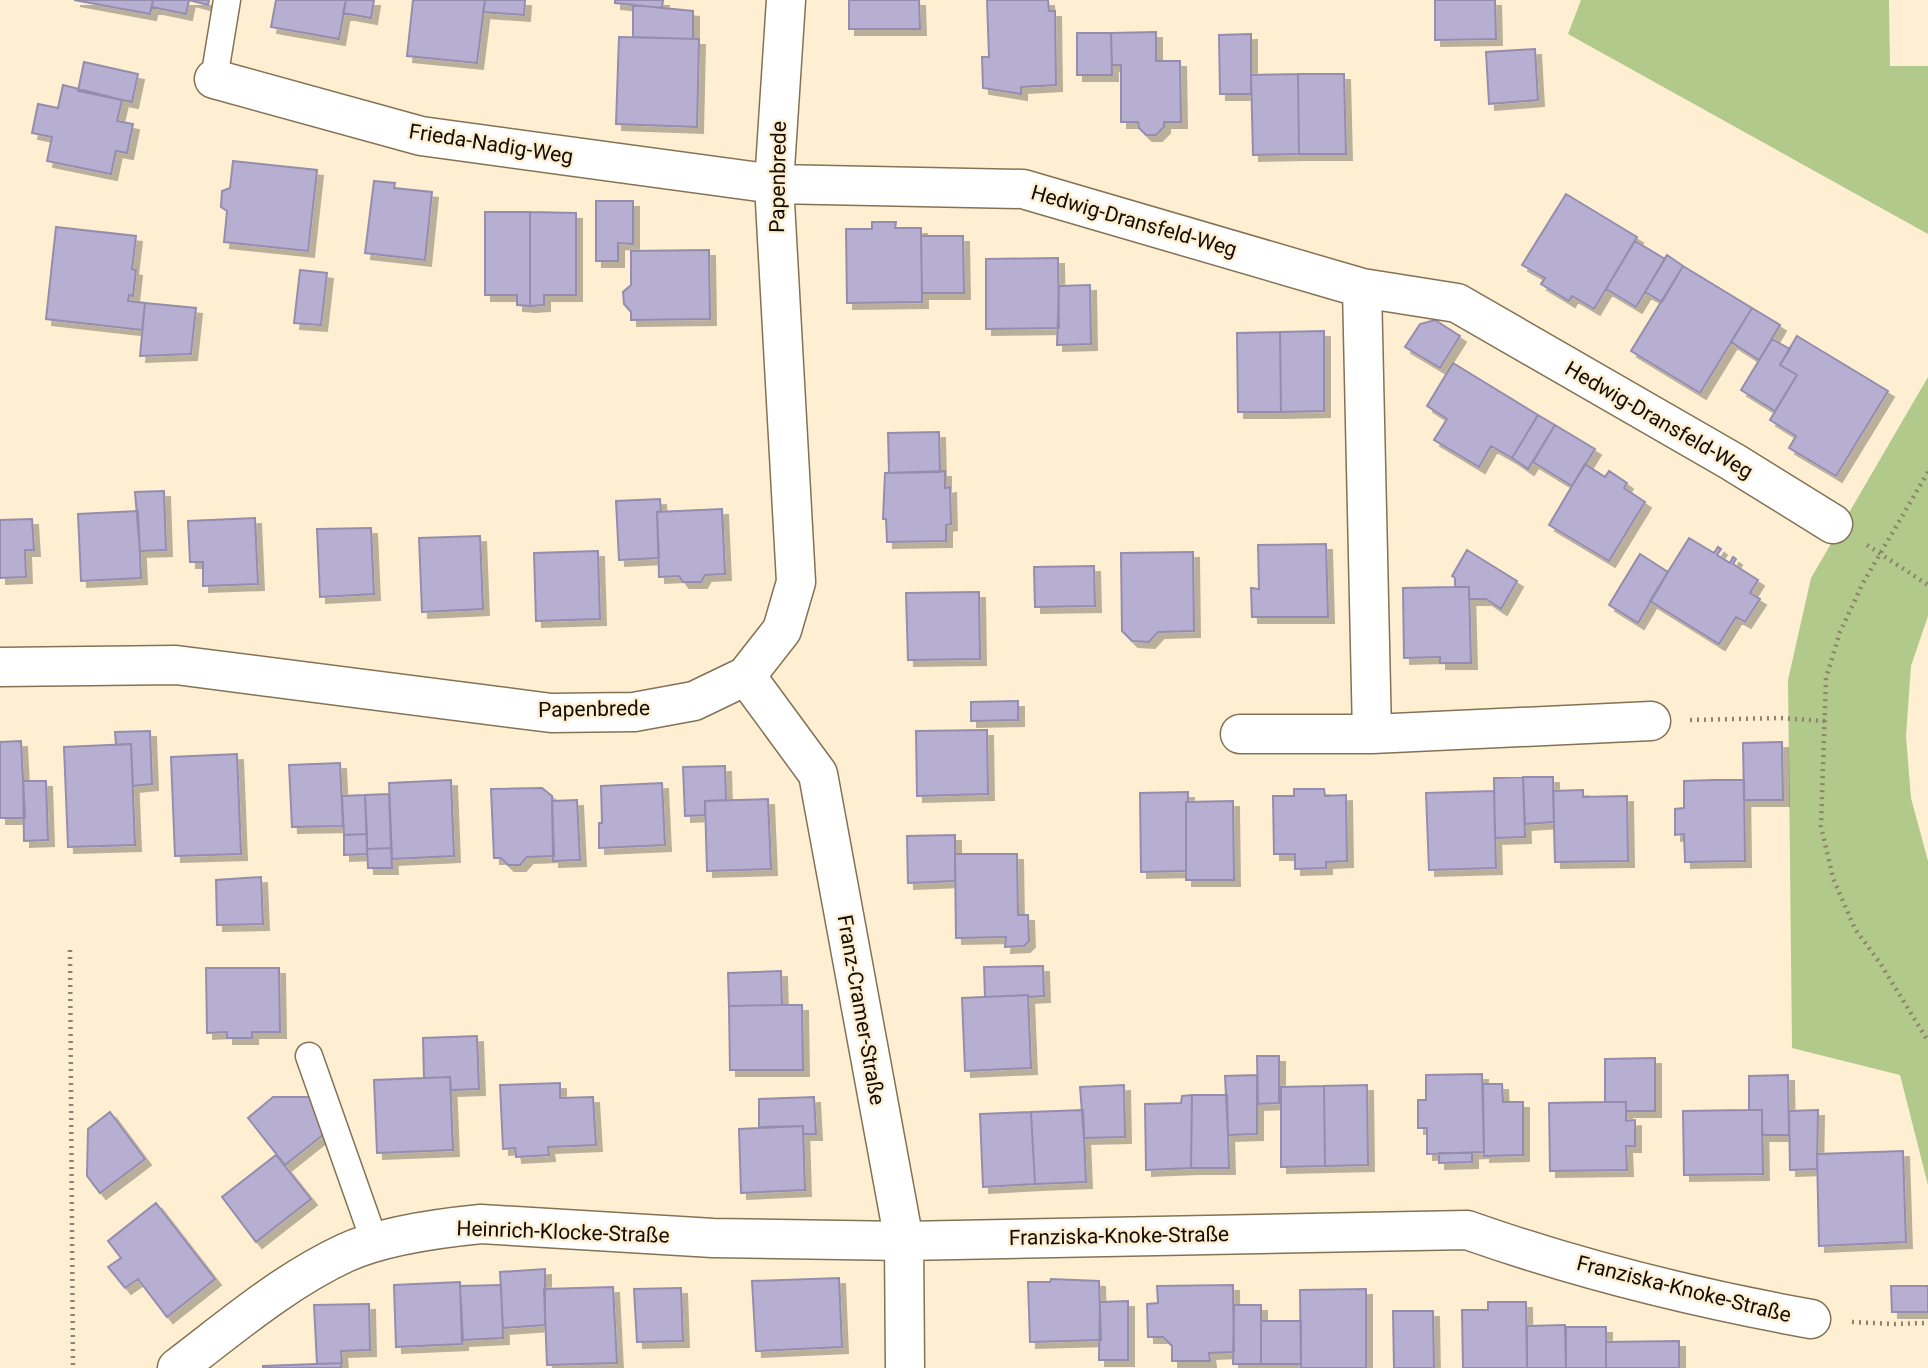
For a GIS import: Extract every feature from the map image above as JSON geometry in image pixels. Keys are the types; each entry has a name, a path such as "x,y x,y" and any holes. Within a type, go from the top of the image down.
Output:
{"street":[{"name":"Papenbrede","path":"0,667 176,665 551,713 634,712 694,701 746,676 782,630 796,582 774,184 786,0"},
{"name":"Frieda-Nadig-Weg","path":"214,79 421,136 774,184"},
{"name":"Hedwig-Dransfeld-Weg","path":"774,184 1023,188 1362,288 1457,303 1733,461 1833,524"},
{"path":"1362,288 1372,734"},
{"name":"Franz-Cramer-Straße","path":"746,676 818,774 904,1241 905,1368"},
{"path":"1240,734 1372,734 1651,721"},
{"name":"Heinrich-Klocke-Straße","path":"177,1368 285,1287 346,1253 442,1228 481,1224 713,1238 904,1241"},
{"name":"Franziska-Knoke-Straße","path":"904,1241 1468,1230 1525,1250 1739,1306 1811,1319"}],"lane":[{"path":"214,79 227,0"},
{"path":"309,1056 375,1244"}],"path":[{"path":"1928,472 1863,583 1840,632 1826,678 1821,826 1833,878 1855,929 1887,973 1928,1041"},
{"path":"1833,524 1928,585"},
{"path":"1651,721 1780,718 1825,721"},
{"path":"70,950 73,1368"},
{"name":"Franziska-Knoke-Straße","path":"1811,1319 1893,1324 1928,1323"}],"green space":[{"path":"1581,0 1889,0 1890,66 1928,66 1928,234 1568,34"},
{"path":"1928,377 1928,616 1911,666 1906,736 1911,798 1928,861 1928,1185 1900,1075 1792,1048 1788,680 1811,578"}],"building":[{"path":"74,0 153,0 150,14"},
{"path":"153,0 189,0 186,14 152,7"},
{"path":"189,0 209,0 208,5"},
{"path":"276,0 346,0 339,39 271,27"},
{"path":"346,0 374,0 371,18 343,13"},
{"path":"413,0 485,0 477,63 407,56"},
{"path":"485,0 525,0 524,15 483,12"},
{"path":"615,0 663,0 662,8 615,3"},
{"path":"849,0 919,0 920,29 849,29"},
{"path":"987,0 1048,0 1049,11 1055,11 1056,85 1021,87 1021,94 983,88 982,57 989,57"},
{"path":"1435,0 1495,0 1496,39 1435,40"},
{"path":"633,5 693,11 693,39 633,37"},
{"path":"1156,32 1156,61 1180,61 1181,122 1164,122 1164,127 1156,135 1146,135 1139,128 1138,122 1121,122 1121,65 1112,65 1111,33"},
{"path":"1077,33 1111,33 1112,75 1077,75"},
{"path":"1251,34 1251,94 1220,94 1219,35"},
{"path":"619,37 699,39 697,127 616,124"},
{"path":"1535,49 1538,100 1489,104 1486,52"},
{"path":"84,62 138,74 132,102 78,91"},
{"path":"1298,74 1344,74 1346,154 1299,154"},
{"path":"1298,74 1299,154 1253,155 1251,75"},
{"path":"63,85 122,100 117,121 133,124 127,153 116,151 111,174 47,161 52,137 32,133 38,104 58,108"},
{"path":"233,161 317,170 308,251 224,242 227,211 221,207 222,191 230,188"},
{"path":"374,181 395,183 394,188 432,192 425,260 365,253"},
{"path":"1566,194 1637,237 1594,309 1572,296 1569,301 1541,284 1545,278 1522,265"},
{"path":"596,201 633,201 633,244 618,243 618,261 596,261"},
{"path":"485,212 530,212 530,306 517,305 517,295 485,295"},
{"path":"530,212 576,213 576,295 544,295 544,305 530,306"},
{"path":"872,222 896,222 895,228 921,228 922,302 847,303 846,229 872,229"},
{"path":"56,227 136,236 132,269 136,270 133,296 129,295 128,301 145,303 142,330 46,319"},
{"path":"921,236 963,236 964,293 922,293"},
{"path":"1635,241 1665,259 1636,307 1606,289"},
{"path":"709,250 710,319 631,320 631,312 624,304 623,292 631,285 631,251"},
{"path":"1667,255 1683,266 1662,302 1645,292"},
{"path":"1058,258 1059,328 986,329 986,259"},
{"path":"1683,266 1752,308 1700,393 1631,351"},
{"path":"300,270 327,273 321,325 294,323"},
{"path":"1090,285 1091,344 1057,345 1059,286"},
{"path":"145,303 196,308 191,354 140,356"},
{"path":"1752,308 1780,325 1759,360 1731,342"},
{"path":"1435,320 1460,336 1440,368 1405,347 1420,324"},
{"path":"1324,331 1324,411 1281,412 1280,332"},
{"path":"1280,332 1281,412 1238,412 1237,333"},
{"path":"1797,336 1888,391 1836,476 1789,448 1796,436 1770,420 1797,375 1780,365"},
{"path":"1772,339 1790,349 1780,365 1797,375 1775,411 1741,390"},
{"path":"1453,363 1538,415 1512,458 1491,446 1479,467 1434,440 1447,419 1427,406"},
{"path":"1538,415 1555,425 1528,469 1512,458"},
{"path":"1555,425 1595,449 1572,486 1533,462"},
{"path":"939,432 940,472 889,473 888,433"},
{"path":"1585,464 1605,477 1609,471 1627,483 1624,488 1645,502 1609,561 1549,525"},
{"path":"945,471 945,488 950,487 951,524 946,525 946,541 887,542 886,519 883,519 885,473"},
{"path":"164,491 166,550 140,551 135,492"},
{"path":"660,499 661,512 657,512 659,558 619,560 616,501"},
{"path":"722,509 725,574 705,575 701,582 683,582 679,576 659,577 657,512"},
{"path":"138,511 141,578 81,581 78,514"},
{"path":"255,518 258,584 203,586 203,562 190,562 188,521"},
{"path":"32,519 34,550 25,550 26,577 0,578 0,520"},
{"path":"371,528 374,594 320,597 317,529"},
{"path":"480,536 483,609 422,612 419,538"},
{"path":"1689,538 1714,553 1718,547 1721,549 1717,555 1730,563 1733,557 1736,559 1733,564 1758,580 1750,593 1760,599 1745,622 1736,617 1719,644 1650,601"},
{"path":"1326,544 1328,617 1252,617 1251,588 1259,589 1258,545"},
{"path":"1467,550 1517,581 1501,609 1486,599 1469,599 1469,587 1455,587 1455,578 1452,576"},
{"path":"598,551 600,619 536,621 534,553"},
{"path":"1193,552 1194,631 1158,632 1149,642 1132,641 1122,631 1121,553"},
{"path":"1640,554 1668,572 1638,623 1609,605"},
{"path":"1094,566 1095,606 1035,607 1034,567"},
{"path":"1469,587 1471,663 1440,663 1440,657 1404,658 1403,588"},
{"path":"979,592 980,659 908,660 906,593"},
{"path":"1018,701 1018,720 971,721 971,702"},
{"path":"987,730 988,794 917,796 916,731"},
{"path":"150,731 152,784 133,786 131,744 116,745 115,732"},
{"path":"21,741 25,818 0,818 0,742"},
{"path":"1782,742 1783,800 1744,800 1743,743"},
{"path":"131,744 135,845 68,847 64,747"},
{"path":"237,754 241,854 175,856 171,757"},
{"path":"340,763 343,826 292,827 289,765"},
{"path":"725,766 726,800 705,801 705,815 685,816 683,767"},
{"path":"1523,777 1525,837 1495,838 1494,778"},
{"path":"1523,777 1553,777 1554,822 1525,824"},
{"path":"451,780 454,856 392,859 389,783"},
{"path":"1744,780 1745,861 1685,862 1684,834 1675,835 1675,809 1684,808 1684,781"},
{"path":"23,781 46,781 48,840 24,841"},
{"path":"662,783 665,845 599,848 599,823 602,823 601,786"},
{"path":"542,788 552,796 554,856 527,857 520,865 508,865 501,858 494,858 491,789"},
{"path":"1294,789 1324,789 1325,796 1346,795 1347,861 1326,862 1326,868 1295,869 1295,854 1274,854 1273,796 1294,796"},
{"path":"1583,790 1583,797 1627,796 1628,861 1555,862 1553,791"},
{"path":"1494,791 1496,868 1429,870 1426,793"},
{"path":"1188,792 1186,871 1141,872 1140,793"},
{"path":"389,794 391,848 367,849 365,795"},
{"path":"365,795 367,834 344,835 342,796"},
{"path":"768,799 771,869 707,871 705,801"},
{"path":"577,800 580,860 553,861 552,801"},
{"path":"1233,801 1234,880 1186,880 1186,802"},
{"path":"367,834 367,854 344,855 344,835"},
{"path":"955,835 955,881 908,883 907,836"},
{"path":"391,848 392,868 368,868 367,849"},
{"path":"955,854 1017,854 1018,915 1028,915 1029,941 1024,946 1005,947 1006,937 956,938"},
{"path":"261,877 263,924 217,925 216,880"},
{"path":"1043,966 1044,996 985,997 984,967"},
{"path":"206,968 279,968 280,1032 252,1032 252,1038 227,1038 227,1032 207,1033"},
{"path":"781,971 782,1005 729,1006 728,973"},
{"path":"1028,995 1031,1068 965,1071 962,998"},
{"path":"802,1005 803,1070 730,1070 729,1006"},
{"path":"477,1036 479,1089 451,1090 450,1077 424,1078 423,1038"},
{"path":"1257,1056 1279,1056 1279,1103 1258,1104"},
{"path":"1655,1058 1655,1111 1626,1111 1626,1102 1605,1102 1605,1059"},
{"path":"1482,1074 1484,1152 1427,1154 1427,1128 1418,1128 1418,1100 1426,1100 1426,1075"},
{"path":"1257,1075 1257,1134 1228,1135 1225,1076"},
{"path":"1788,1075 1789,1135 1762,1135 1762,1110 1749,1110 1749,1076"},
{"path":"450,1077 453,1150 377,1153 374,1080"},
{"path":"560,1083 560,1098 593,1097 596,1145 548,1147 549,1155 516,1157 515,1148 503,1149 500,1085"},
{"path":"1483,1084 1502,1084 1503,1102 1523,1102 1523,1155 1484,1156"},
{"path":"1124,1085 1125,1137 1084,1138 1080,1087"},
{"path":"1367,1085 1368,1165 1325,1166 1324,1086"},
{"path":"1324,1086 1325,1166 1281,1167 1281,1087"},
{"path":"1192,1095 1191,1168 1146,1170 1145,1104 1181,1103 1182,1096"},
{"path":"1192,1095 1227,1095 1229,1168 1191,1168"},
{"path":"273,1097 310,1097 324,1134 285,1165 248,1118"},
{"path":"814,1097 816,1134 803,1134 803,1126 759,1127 759,1099"},
{"path":"1626,1102 1626,1121 1635,1120 1635,1146 1626,1146 1627,1170 1550,1171 1549,1103"},
{"path":"1083,1110 1086,1182 1035,1184 1031,1112"},
{"path":"1762,1110 1763,1174 1684,1175 1683,1111"},
{"path":"1818,1110 1817,1169 1790,1170 1789,1111"},
{"path":"110,1112 145,1159 100,1193 87,1176 88,1129"},
{"path":"1031,1112 1035,1184 983,1187 980,1114"},
{"path":"803,1126 805,1190 741,1193 739,1129"},
{"path":"1903,1151 1906,1242 1819,1246 1817,1154"},
{"path":"1439,1153 1472,1153 1472,1162 1439,1163"},
{"path":"276,1155 311,1199 256,1242 222,1197"},
{"path":"156,1203 215,1279 167,1317 138,1279 125,1288 108,1267 121,1258 108,1241"},
{"path":"545,1269 545,1325 503,1328 500,1272"},
{"path":"839,1278 842,1347 756,1351 752,1281"},
{"path":"1051,1279 1099,1281 1101,1340 1030,1342 1028,1282 1050,1282"},
{"path":"460,1282 462,1344 396,1347 394,1285"},
{"path":"501,1285 503,1338 463,1340 460,1286"},
{"path":"1233,1285 1234,1352 1209,1353 1210,1361 1172,1361 1172,1346 1163,1337 1148,1337 1147,1304 1158,1303 1157,1286"},
{"path":"1891,1286 1928,1286 1928,1312 1892,1312"},
{"path":"613,1287 617,1363 547,1365 544,1289"},
{"path":"681,1288 683,1341 637,1342 634,1289"},
{"path":"1366,1289 1366,1368 1301,1368 1300,1290"},
{"path":"1128,1301 1128,1360 1099,1360 1100,1302"},
{"path":"1488,1302 1526,1302 1527,1368 1463,1368 1462,1310 1488,1310"},
{"path":"369,1304 370,1350 341,1351 342,1363 317,1364 314,1305"},
{"path":"1234,1305 1261,1305 1261,1364 1233,1364"},
{"path":"1393,1311 1433,1311 1434,1368 1394,1368"},
{"path":"1261,1321 1301,1321 1301,1364 1261,1364"},
{"path":"1565,1325 1566,1368 1527,1368 1527,1326"},
{"path":"1566,1327 1606,1327 1606,1368 1566,1368"},
{"path":"1679,1341 1679,1368 1606,1368 1606,1342"},
{"path":"341,1363 341,1368 263,1368 263,1366"}]}
